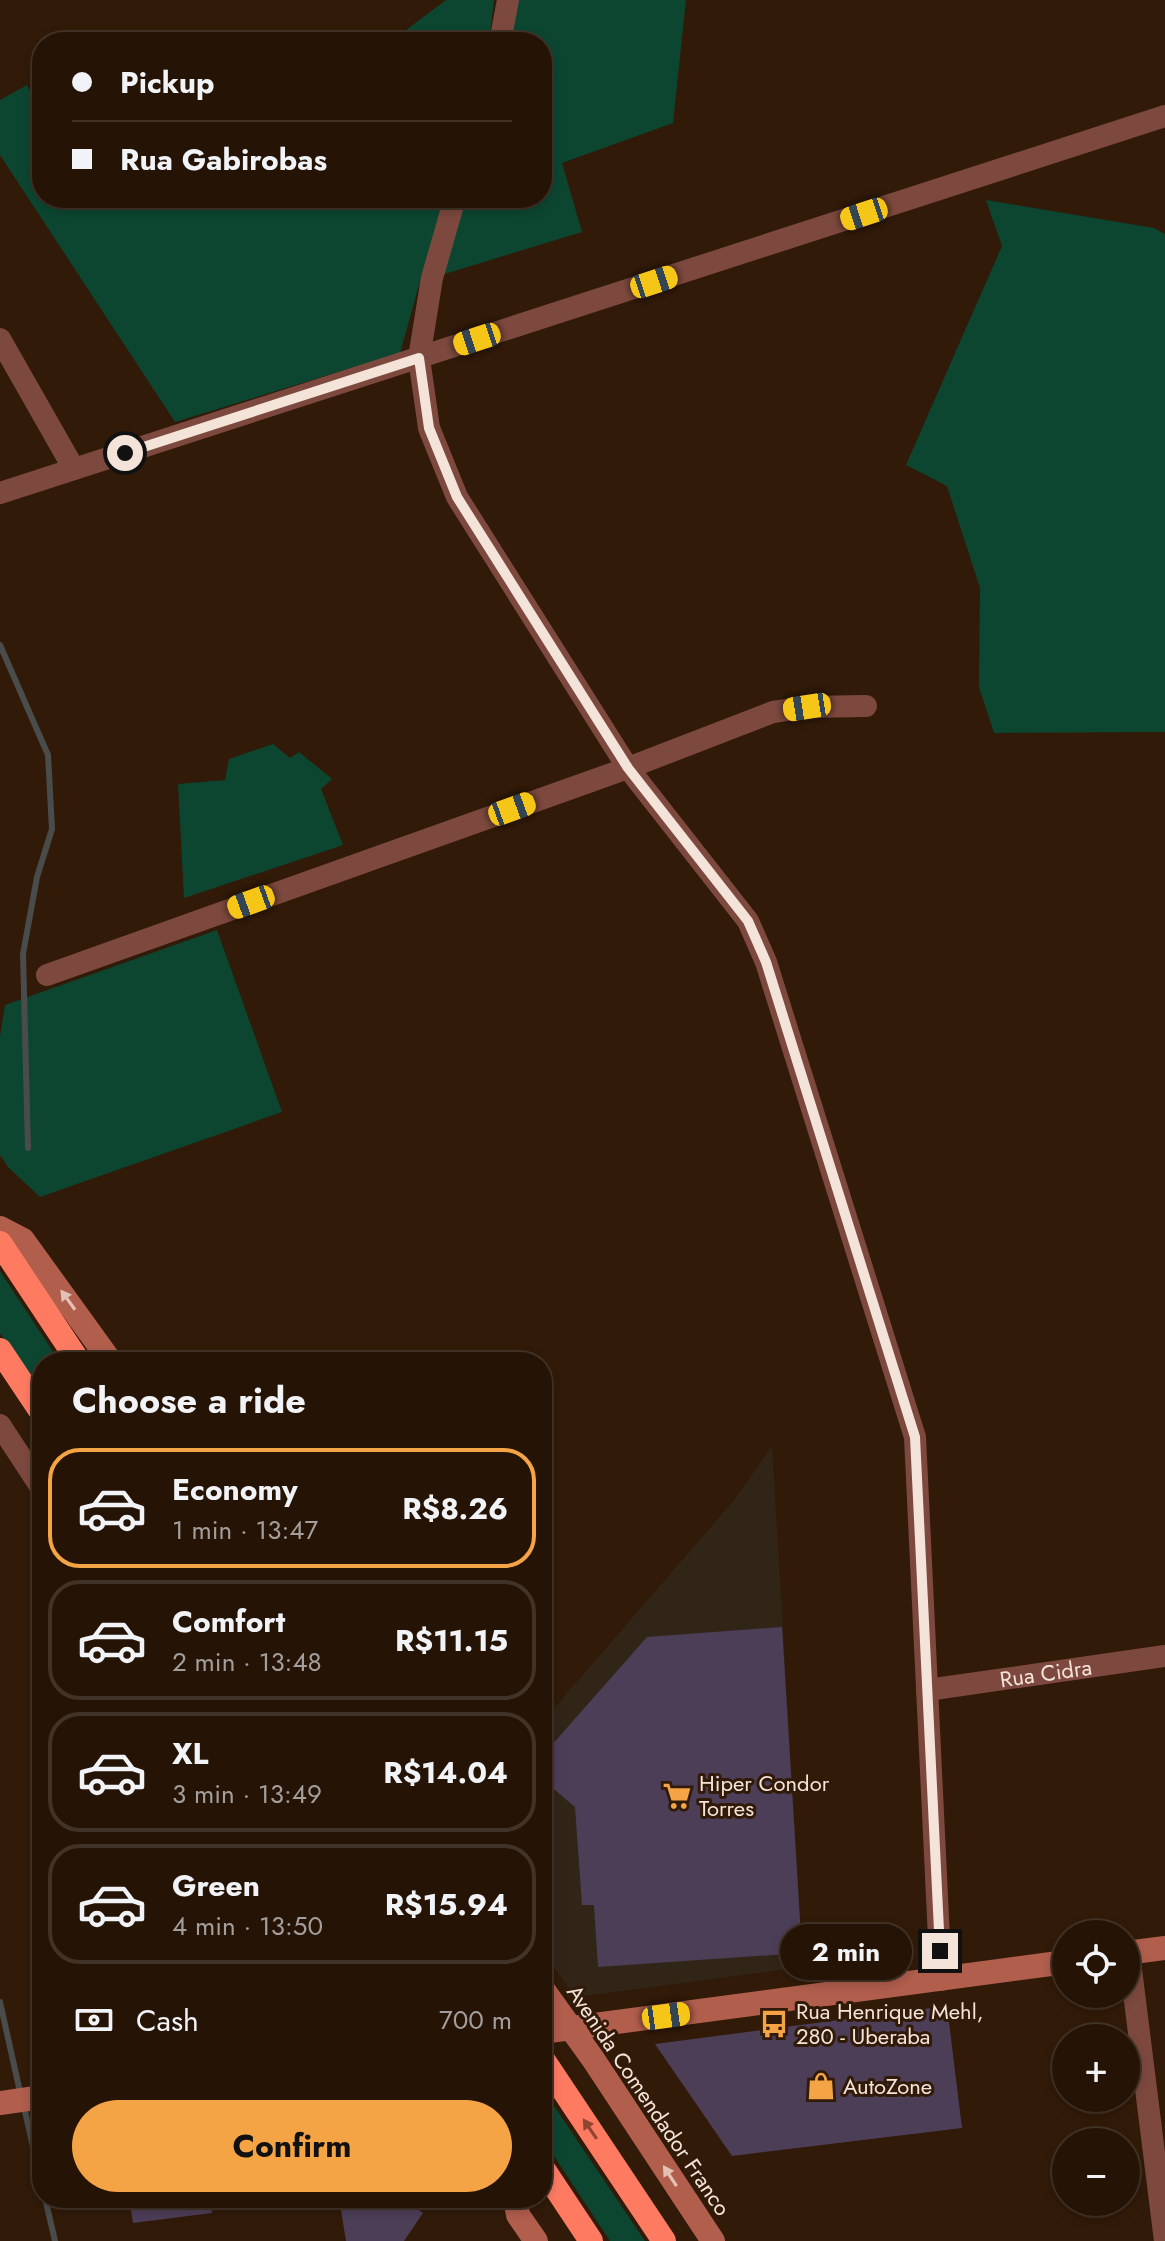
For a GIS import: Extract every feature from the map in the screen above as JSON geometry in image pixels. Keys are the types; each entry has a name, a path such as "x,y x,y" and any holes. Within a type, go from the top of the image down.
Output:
{"highway":[{"path":"0,1243 72,1352"},
{"path":"0,1350 32,1394"},
{"path":"552,2073 664,2241"},
{"path":"552,2182 591,2241"}],"main road":[{"path":"0,1228 23,1240 104,1352"},
{"path":"1140,1951 1165,1948"},
{"path":"552,2031 1052,1964"},
{"name":"Avenida Comendador Franco","path":"552,2001 713,2241"},
{"path":"4,2102 32,2099"},
{"path":"517,2208 518,2215 536,2241"}],"street":[{"path":"502,32 508,0"},
{"path":"0,493 1165,116"},
{"path":"452,208 432,278 419,358 429,428 457,497 628,768 748,921 766,962 915,1437 941,1980"},
{"path":"0,339 74,469"},
{"path":"47,975 628,768 773,712 807,707 866,706"},
{"path":"0,1425 32,1474"},
{"name":"Rua Cidra","path":"927,1690 1165,1656"},
{"path":"1139,2008 1154,2076 1165,2241"}],"shaded area":[{"name":"Hiper Condor Torres","path":"772,1446 803,1967 576,1997 552,1965 552,1710 735,1499"}],"green space":[{"path":"446,0 494,0 490,32 403,32"},
{"path":"515,0 686,0 673,123 562,163 582,232 438,276 459,208 552,208 552,32 509,32"},
{"path":"27,85 32,95 32,204 0,155 0,100"},
{"path":"986,200 1154,228 1165,234 1165,732 994,733 979,687 980,588 947,486 906,465 1002,246"},
{"path":"35,208 446,208 421,278 400,353 175,422"},
{"path":"273,744 290,758 299,752 332,779 321,789 343,845 184,898 178,784 225,780 229,759"},
{"path":"217,930 282,1112 40,1197 8,1167 0,1155 0,1036 5,1005"},
{"path":"0,1271 53,1352 32,1352 32,1381 0,1333"},
{"path":"552,2103 645,2241 610,2241 552,2153"}],"building":[{"name":"Hiper Condor Torres","path":"782,1627 802,1953 598,1967 594,1905 582,1905 575,1807 552,1787 552,1745 647,1637"},
{"name":"AutoZone","path":"947,2006 962,2128 732,2156 655,2044"},
{"path":"131,2208 211,2208 212,2213 133,2223"},
{"path":"341,2208 416,2208 423,2213 404,2241 346,2241"}],"waterway":[{"path":"0,645 48,755 52,829 37,877 23,954 28,1148"},
{"path":"0,2002 20,2092"},
{"path":"24,2107 32,2142"},
{"path":"47,2208 55,2241"}],"place":[{"name":"Hiper Condor Torres","path":"677,1796"},
{"name":"Rua Henrique Mehl, 280 - Uberaba","path":"774,2024"},
{"name":"AutoZone","path":"821,2086"}],"route":[{"path":"125,453 419,358 429,428 457,497 628,768 748,921 766,962 915,1437 940,1951"}]}
